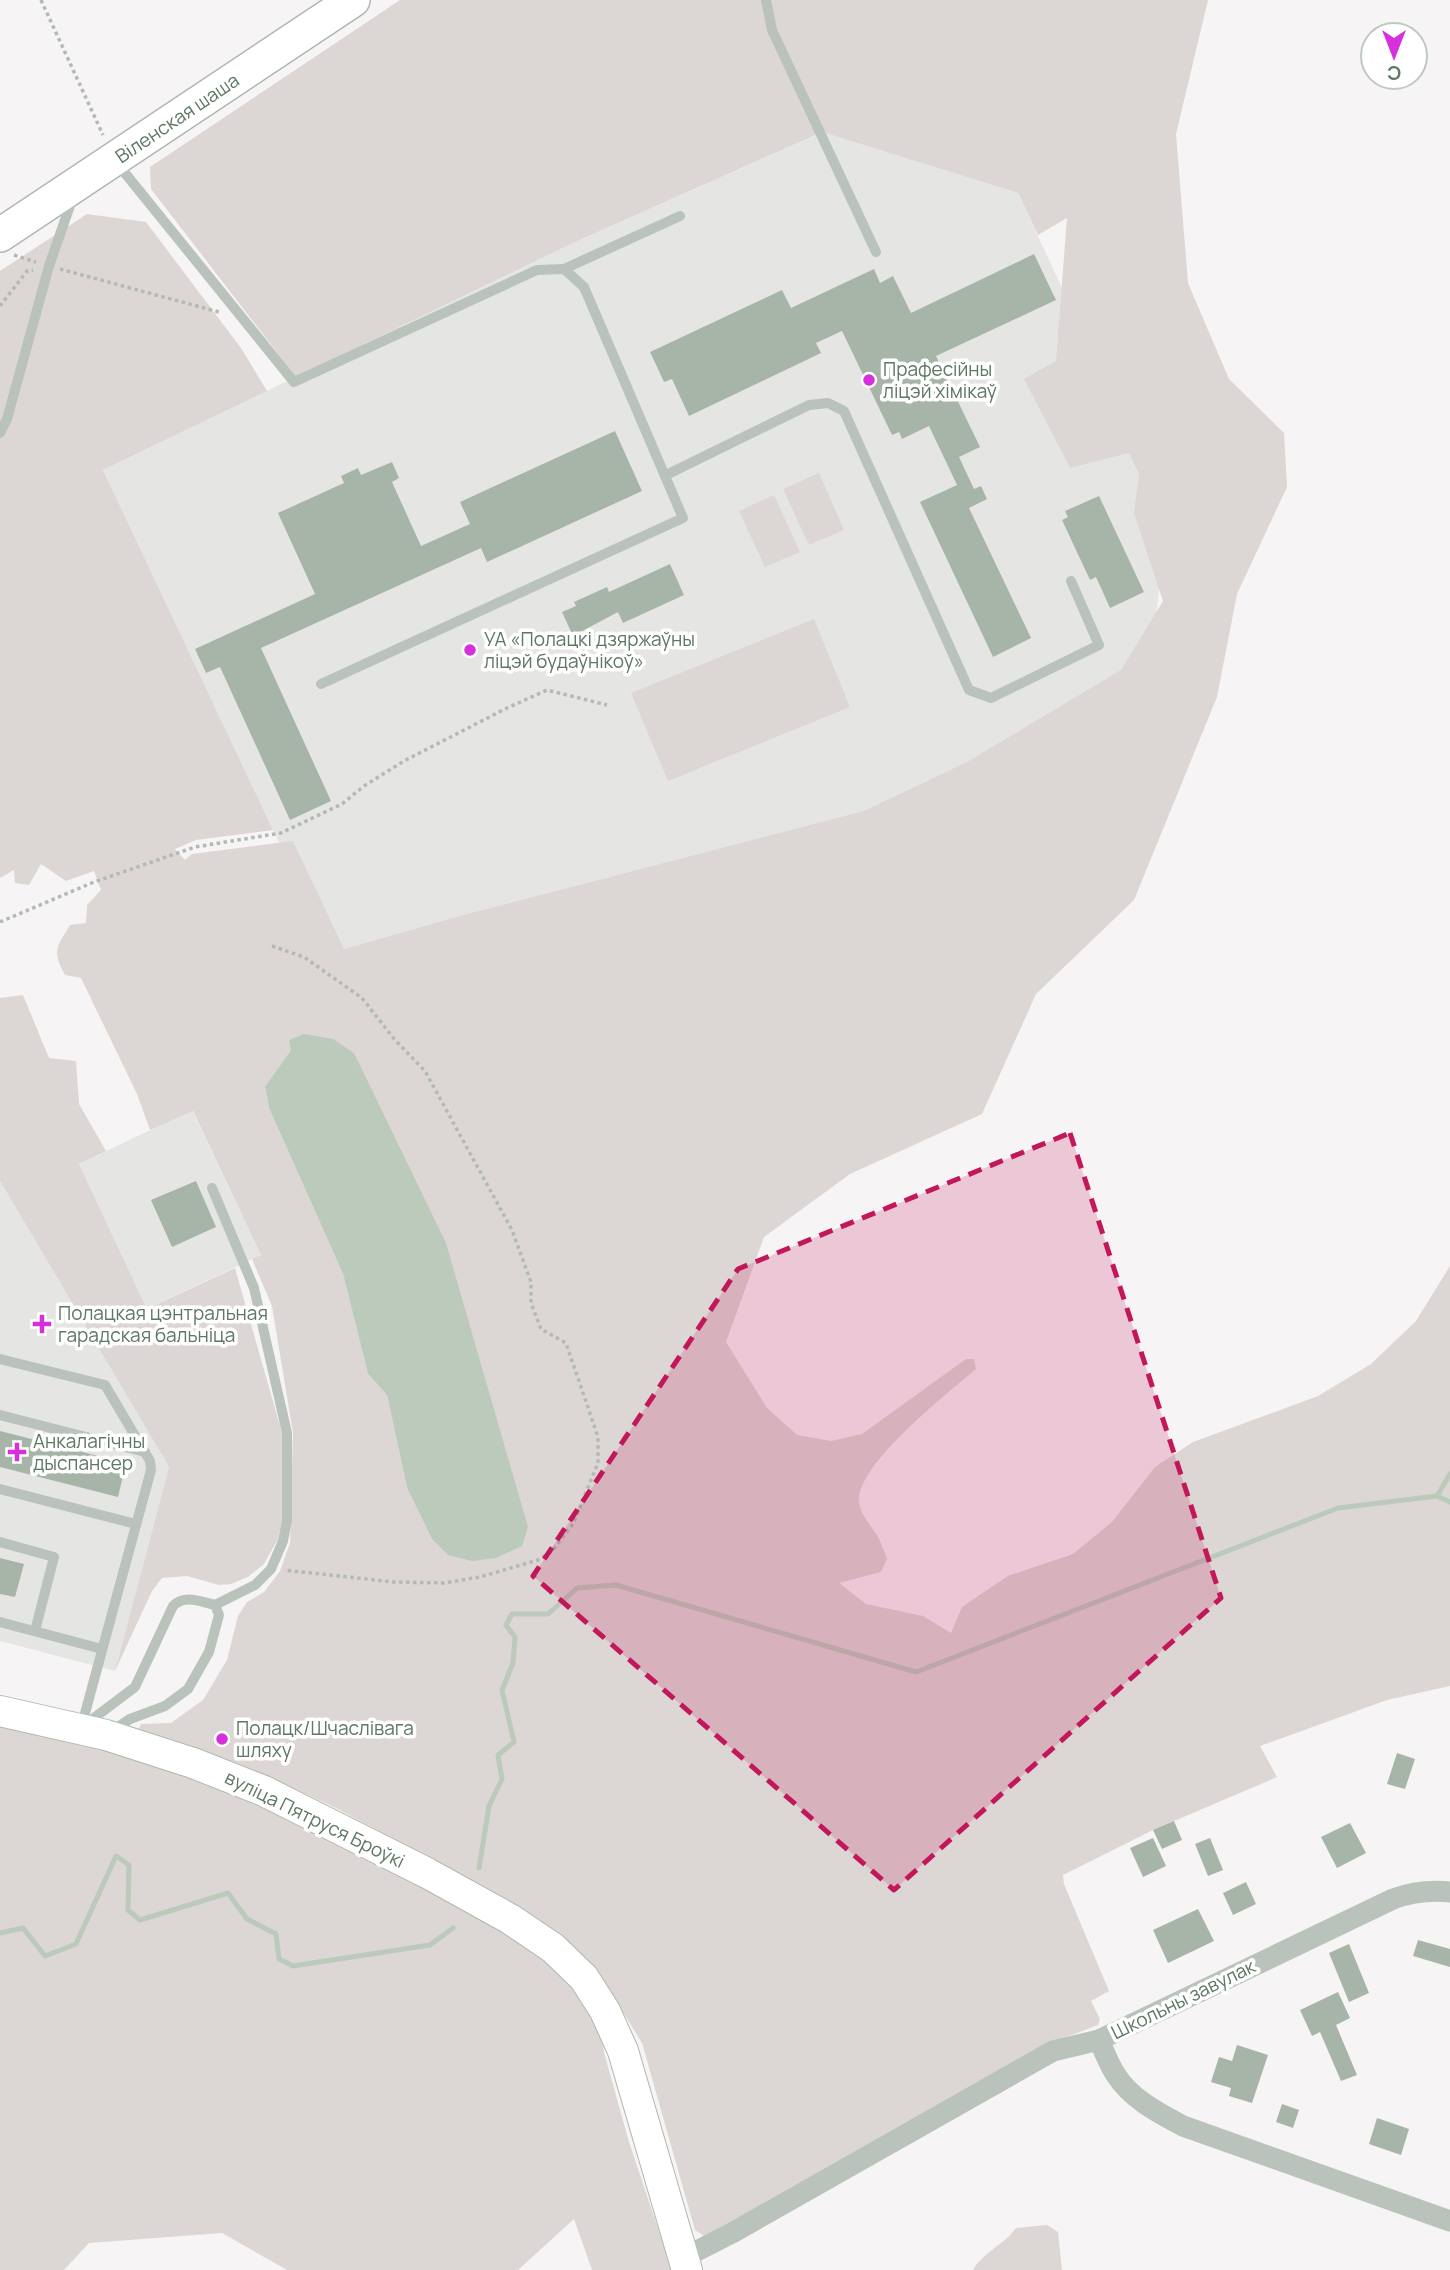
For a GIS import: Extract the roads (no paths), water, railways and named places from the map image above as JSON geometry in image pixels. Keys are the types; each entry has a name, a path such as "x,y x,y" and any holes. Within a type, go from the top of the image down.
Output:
{"main road":[{"name":"Віленская шаша","path":"5,244 78,184 353,0"},
{"name":"вуліца Пятруся Броўкі","path":"0,1711 93,1731 193,1763 264,1791 427,1873 510,1919 553,1948 584,1978 605,2011 623,2051 685,2264"}],"street":[{"name":"Школьны завулак","path":"1450,1892 1433,1890 1410,1893 1393,1899 1099,2040 1116,2076 1134,2095 1182,2126 1450,2221"},
{"path":"685,2264 732,2233 1053,2051 1099,2040"}],"lane":[{"path":"766,0 772,30 876,252"},
{"path":"114,160 294,382 537,270 564,269 680,216"},
{"path":"0,433 7,419 49,266 78,184"},
{"path":"321,684 683,518 584,287 564,269"},
{"path":"666,475 809,405 828,402 844,411 969,691 991,698 1099,645 1071,581"},
{"path":"93,1731 135,1687 173,1606 179,1600 215,1605 255,1585 271,1569 283,1542 287,1520 287,1433 254,1288 212,1188"},
{"path":"0,1359 105,1385 150,1461 151,1470 102,1649 93,1731"},
{"path":"0,1415 145,1452"},
{"path":"0,1489 136,1524"},
{"path":"0,1542 54,1557 35,1631"},
{"path":"93,1731 164,1706 188,1689 209,1652 219,1615 215,1605"},
{"path":"0,1622 102,1649"}],"waterway":[{"path":"1437,1496 1450,1474"},
{"path":"479,1868 489,1806 502,1779 498,1755 514,1742 502,1690 513,1663 515,1637 506,1625 512,1614 548,1614 577,1588 616,1585 916,1672 1338,1508 1437,1496 1450,1502"},
{"path":"0,1933 23,1928 45,1956 76,1944 116,1856 129,1865 128,1910 140,1920 228,1893 247,1919 276,1934 279,1959 293,1966 430,1945 453,1928"}],"place":[{"name":"Прафесійны ліцэй хімікаў","path":"869,380"},
{"name":"УА «Полацкі дзяржаўны ліцэй будаўнікоў»","path":"470,650"},
{"name":"Полацкая цэнтральная гарадская бальніца","path":"42,1324"},
{"name":"Анкалагічны дыспансер","path":"17,1452"},
{"name":"Полацк/Шчаслівага шляху","path":"222,1739"}]}
